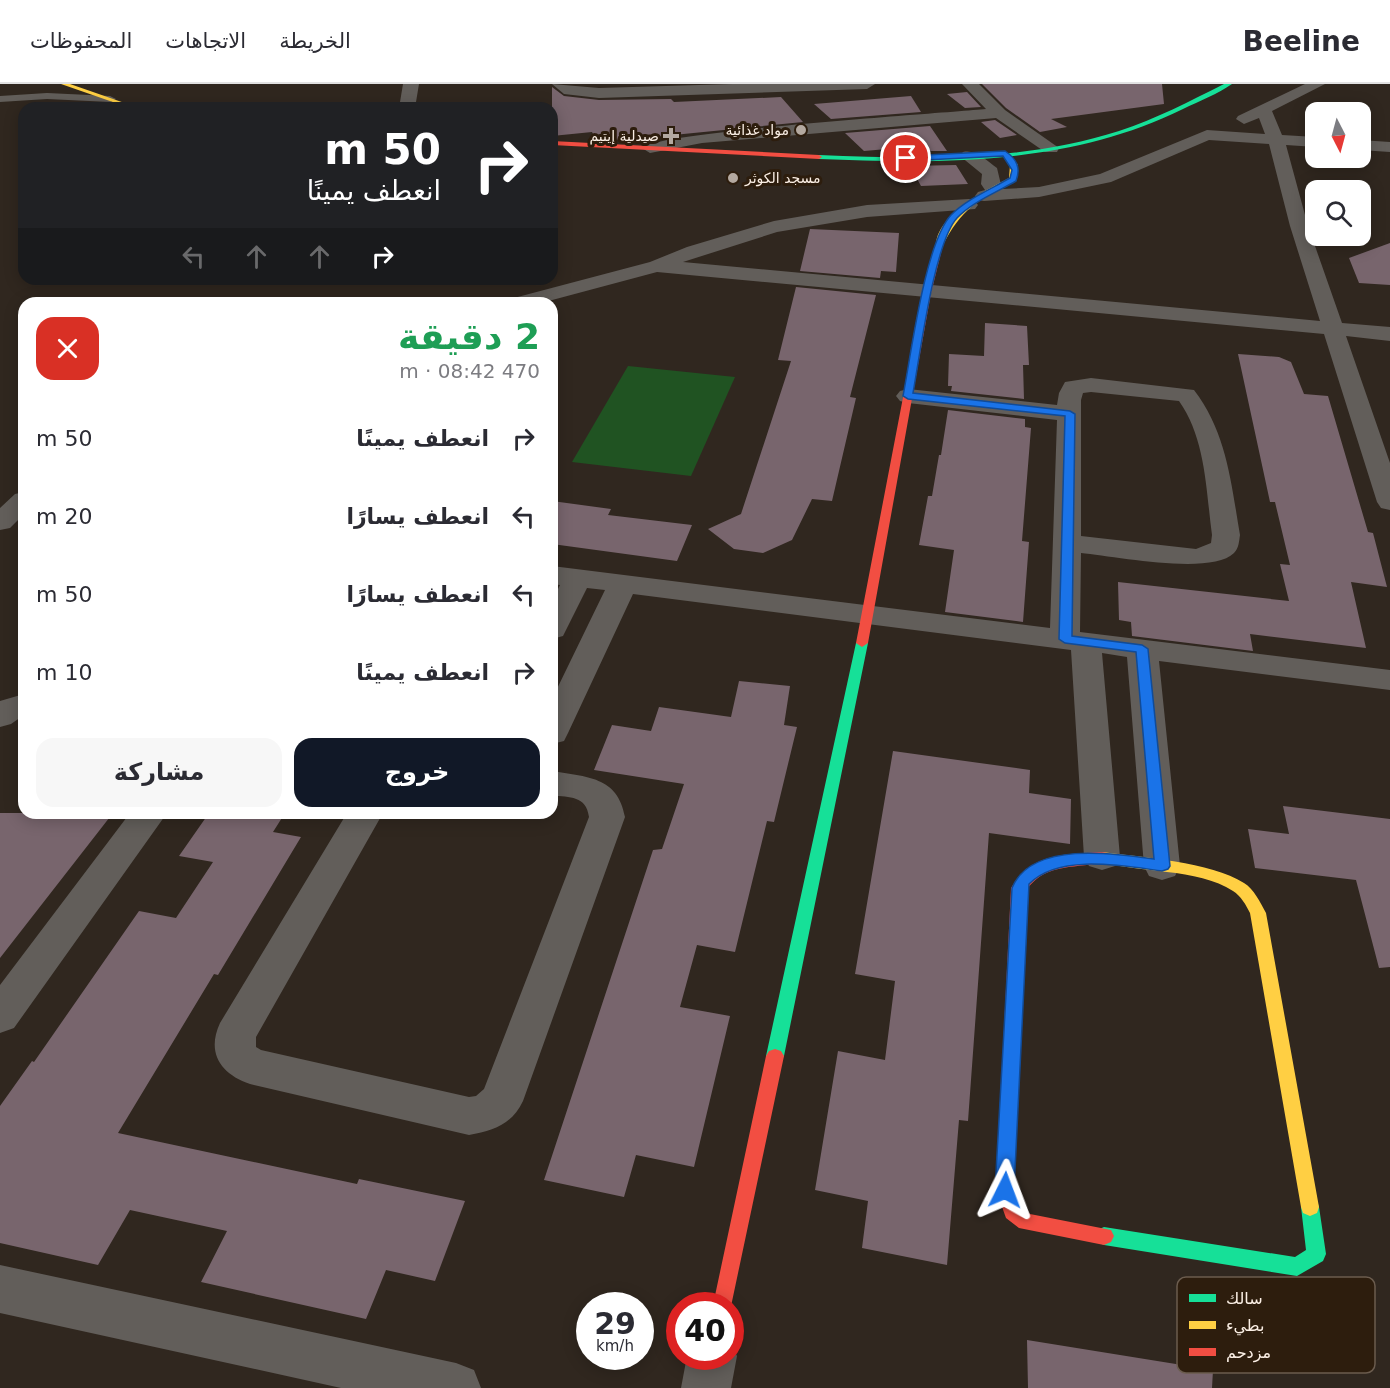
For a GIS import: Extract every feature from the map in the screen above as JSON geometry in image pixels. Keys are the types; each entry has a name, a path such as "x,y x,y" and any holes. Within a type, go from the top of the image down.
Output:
{"street":[{"path":"64,84 119,102"},
{"path":"408,102 411,84"},
{"path":"560,84 569,91 581,93 648,93 867,84"},
{"path":"650,111 644,103 648,93 663,84"},
{"path":"970,84 999,113 1051,148"},
{"path":"558,143 850,158 1005,154 1051,148 1118,134 1229,84"},
{"path":"540,297 657,266 739,237 813,219 1039,192 1105,178 1264,110 1317,84"},
{"path":"1264,110 1276,140 1299,226 1335,329 1390,502"},
{"path":"650,148 674,141 999,113"},
{"path":"662,126 674,141"},
{"path":"1207,135 1305,141"},
{"path":"1371,146 1390,147"},
{"path":"726,1292 868,614 927,293 942,234 954,217 982,197 1009,183 1015,175 1014,164 1005,154"},
{"path":"969,156 991,172 990,184 982,197"},
{"path":"657,266 927,293 1390,334"},
{"path":"1067,543 1196,557 1221,550 1226,543 1226,535 1210,444 1200,414 1186,395 1176,392 1079,385 1073,387 1070,392 1067,543 1076,640 1102,857"},
{"path":"908,396 1070,414"},
{"path":"558,606 565,577 1390,680"},
{"path":"558,720 623,584"},
{"path":"1142,649 1162,866"},
{"path":"0,716 18,706"},
{"path":"361,819 235,1035 234,1052 238,1059 250,1066 469,1116 481,1114 492,1110 501,1101 607,817 606,805 601,796 593,791 558,784"},
{"path":"0,1016 145,819"},
{"path":"1102,857 1162,866 1237,885 1252,900 1258,914 1316,1244 1316,1254 1297,1267 1033,1225 1014,1215 1007,1204 1005,1190 1019,888 1032,872 1047,865 1102,857"},
{"path":"0,1289 456,1388"},
{"path":"706,1388 709,1370"}],"lane":[{"path":"0,99 47,96 110,99"}],"green space":[{"path":"628,366 735,377 691,476 572,462"}],"building":[{"path":"982,84 1162,84 1164,104 1051,119 1067,127 1040,132 1006,108"},
{"path":"552,87 564,96 599,100 671,99 674,102 781,97 803,122 623,140 595,138 592,132 558,135 558,102 552,102"},
{"path":"967,92 981,107 965,108 947,94"},
{"path":"911,96 921,112 831,119 814,104"},
{"path":"995,120 1017,135 1000,138 981,122"},
{"path":"930,126 947,151 902,151 899,148 864,151 845,133"},
{"path":"956,165 968,184 921,186 910,166"},
{"path":"810,229 899,233 896,272 881,271 880,278 800,271"},
{"path":"1390,243 1390,285 1359,283 1349,258"},
{"path":"796,287 876,295 850,397 856,398 832,501 812,499 792,540 763,553 734,549 708,529 741,514 791,361 778,360"},
{"path":"985,323 1027,326 1029,365 1023,365 1024,399 951,391 952,386 948,386 949,354 984,356"},
{"path":"1238,354 1279,357 1291,362 1304,394 1328,396 1368,532 1373,533 1387,587 1351,582 1366,648 1250,634 1253,651 1132,636 1131,622 1119,620 1118,582 1289,601 1280,564 1290,565 1275,502 1270,502"},
{"path":"948,410 1025,419 1025,427 1031,428 1022,541 1029,542 1023,622 945,612 954,550 919,545 928,496 932,496 939,455 941,455"},
{"path":"558,502 611,509 608,515 692,525 677,561 558,545"},
{"path":"739,681 790,686 784,725 797,727 774,822 767,821 735,952 697,945 680,1007 730,1016 694,1167 636,1155 624,1197 544,1180 653,850 662,849 684,784 594,770 612,725 651,731 659,707 731,717"},
{"path":"893,751 1030,770 1029,793 1071,799 1070,844 989,833 968,1121 959,1120 947,1265 862,1248 868,1201 815,1190 838,1051 885,1060 895,981 855,974"},
{"path":"1283,806 1390,819 1390,967 1379,968 1356,880 1255,868 1248,829 1289,834"},
{"path":"0,813 18,813 18,819 108,819 0,958"},
{"path":"205,819 281,819 273,832 301,837 218,975 214,974 118,1133 357,1184 359,1179 465,1201 435,1281 386,1270 366,1319 201,1282 227,1231 130,1210 98,1265 0,1243 0,1106 32,1061 34,1062 139,911 176,918 213,862 179,856"},
{"path":"1027,1340 1177,1364 1177,1373 1213,1373 1212,1388 1028,1388"}],"traffic: fast":[{"path":"819,157 971,158 1047,150 1084,143 1134,128 1229,84"},
{"path":"775,1056 862,643"},
{"path":"1104,1236 1297,1267 1316,1254 1310,1207"}],"traffic: slow":[{"path":"64,84 118,102"},
{"path":"939,245 950,223 959,213 980,197 1013,179 1014,165 1005,154"},
{"path":"1102,857 1212,876 1239,887 1252,902 1258,913 1310,1207"}],"traffic: jam":[{"path":"558,143 819,157"},
{"path":"862,643 927,293 939,245"},
{"path":"1102,857 1067,860 1045,866 1026,878 1019,888 1005,1190 1013,1212 1026,1222 1104,1236"},
{"path":"726,1292 775,1056"}],"place":[{"name":"مواد غذائية","path":"801,130"},
{"name":"صيدلية إيتيم","path":"671,136"},
{"name":"مسجد الكوثر","path":"733,178"}],"route":[{"path":"906,158 1005,154 1011,159 1016,170 1009,183 993,189 969,205 954,217 942,234 927,293 908,396 1070,414 1065,639 1142,649 1162,866 1102,857 1078,860 1047,865 1032,872 1019,888 1005,1190"}]}
